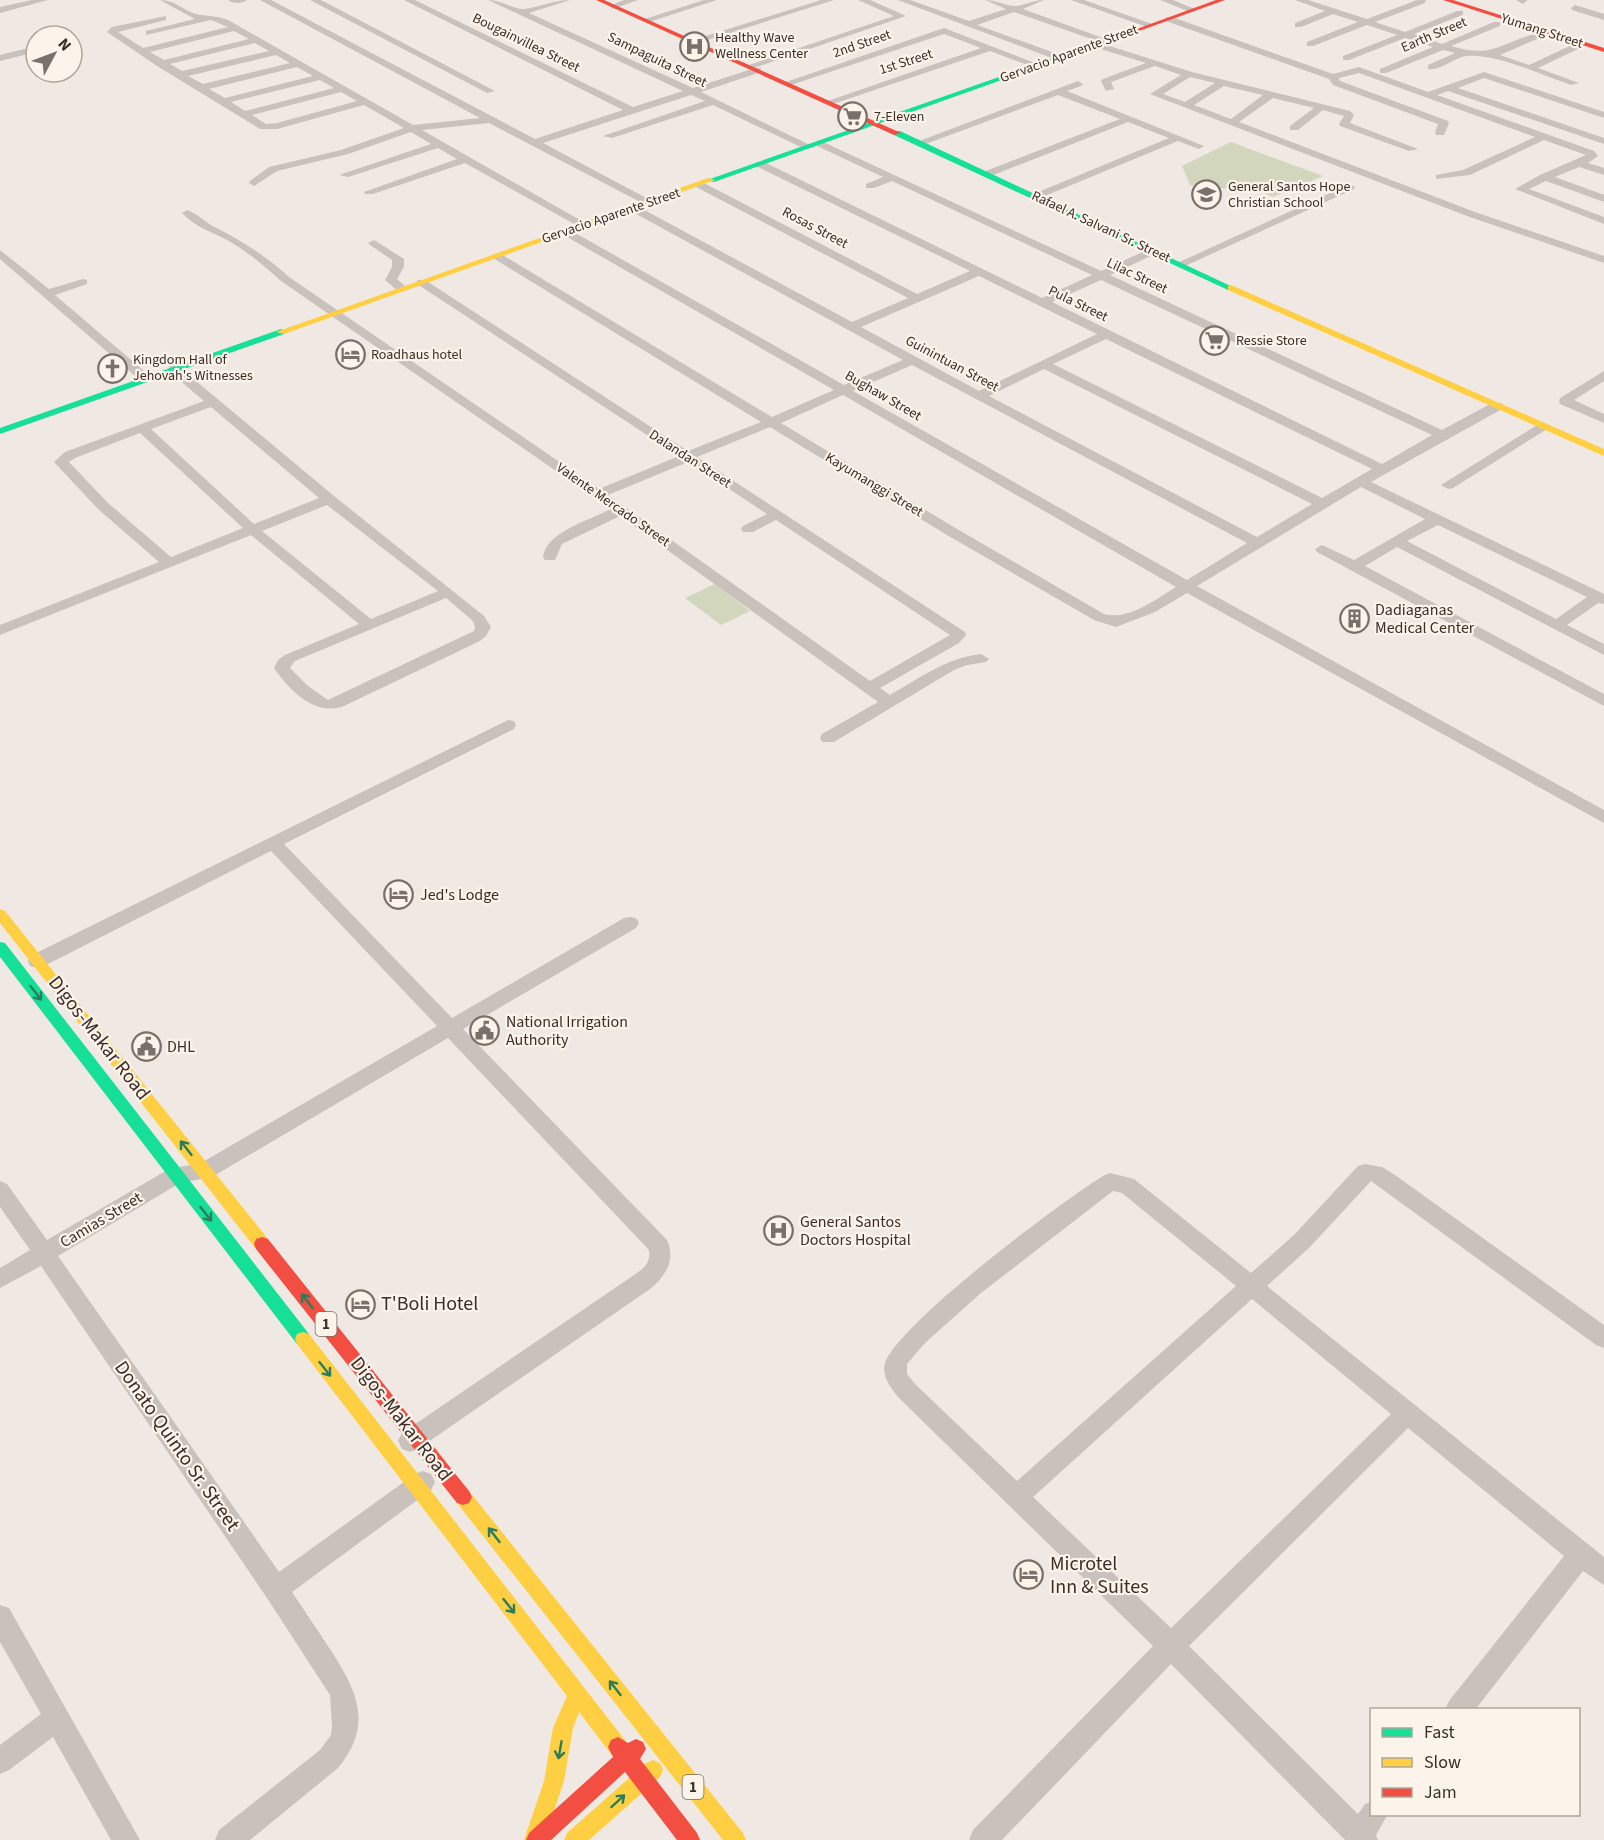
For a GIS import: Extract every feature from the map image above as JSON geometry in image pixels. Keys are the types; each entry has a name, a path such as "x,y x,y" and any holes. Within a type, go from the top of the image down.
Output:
{"main road":[{"name":"Rafael A. Salvani Sr. Street","path":"599,0 695,41 1181,264 1604,453"},
{"name":"Gervacio Aparente Street","path":"0,431 1222,0"},
{"name":"Yumang Street","path":"1446,0 1602,48"},
{"name":"Digos-Makar Road","path":"0,914 736,1840"},
{"name":"Digos-Makar Road","path":"0,947 690,1840"},
{"path":"535,1840 554,1781 563,1728 577,1694"},
{"path":"535,1840 652,1733"},
{"path":"574,1840 669,1756"}],"street":[{"path":"0,10 44,0"},
{"path":"164,0 196,17 220,19 583,226"},
{"path":"232,0 243,0"},
{"path":"264,0 648,203"},
{"path":"314,0 490,91"},
{"name":"Bougainvillea Street","path":"408,0 632,111"},
{"name":"Sampaguita Street","path":"492,0 712,102 814,145"},
{"path":"520,13 549,2 566,0"},
{"path":"613,6 634,0"},
{"path":"646,20 713,0"},
{"path":"695,41 830,0"},
{"path":"533,143 692,91 902,16 862,0"},
{"path":"902,0 1060,58"},
{"path":"989,0 1153,64 1348,114 1342,123 1347,126 1413,149"},
{"path":"970,24 1040,0"},
{"path":"1075,0 1150,25"},
{"path":"1164,0 1193,10"},
{"path":"1299,0 1443,47 1464,53 1491,55 1574,83"},
{"path":"1311,44 1422,1"},
{"path":"421,6 431,3"},
{"path":"1575,8 1604,17"},
{"path":"1298,25 1333,11"},
{"path":"1346,58 1460,13"},
{"path":"164,18 112,31 160,64 264,127 272,128 365,102"},
{"path":"123,40 212,18"},
{"path":"1169,19 1333,77 1359,70 1592,155 1579,163 1516,190 1604,221"},
{"name":"Earth Street","path":"1383,71 1497,24"},
{"path":"141,51 236,28"},
{"path":"1483,30 1520,43"},
{"name":"2nd Street","path":"788,83 945,31 991,48"},
{"path":"1491,55 1534,37"},
{"path":"160,64 257,39"},
{"path":"1529,68 1577,46"},
{"path":"991,48 1038,66"},
{"name":"1st Street","path":"830,102 991,48"},
{"path":"0,58 24,52"},
{"path":"179,75 277,52"},
{"path":"1431,67 1464,53"},
{"path":"200,88 298,64"},
{"path":"1109,88 1106,81 1153,64"},
{"path":"1189,74 1155,94 1471,214 1604,260"},
{"path":"1428,95 1479,75 1487,75 1603,114"},
{"path":"424,85 461,76"},
{"path":"222,102 321,77"},
{"path":"1333,77 1336,83 1444,123"},
{"path":"1248,89 1258,81"},
{"path":"1186,106 1222,83"},
{"path":"919,143 1078,84"},
{"path":"1449,88 1604,141"},
{"path":"242,115 344,90"},
{"path":"1058,91 1199,146"},
{"path":"1305,103 1319,92"},
{"path":"1232,123 1270,95"},
{"path":"608,136 712,102"},
{"path":"1294,128 1321,107"},
{"path":"1440,133 1444,123 1453,115 1456,107"},
{"path":"987,174 1054,150 1127,119"},
{"path":"254,183 273,169 344,152 413,128 489,120"},
{"path":"1440,177 1466,173 1542,137"},
{"path":"1035,197 1177,138"},
{"path":"344,175 440,144"},
{"name":"Lilac Street","path":"814,145 893,177 1442,435"},
{"path":"369,192 467,159"},
{"path":"1579,163 1604,172"},
{"name":"Pula Street","path":"760,164 1384,470"},
{"path":"870,186 893,177"},
{"path":"1544,177 1604,199"},
{"name":"Rosas Street","path":"700,185 916,298"},
{"path":"1181,264 1350,187"},
{"name":"Guinintuan Street","path":"633,208 979,396 1259,544"},
{"name":"Valente Mercado Street","path":"187,213 205,226 231,238 266,262 285,279 621,510 888,701"},
{"name":"Bughaw Street","path":"566,232 1185,586 1604,817"},
{"path":"374,243 398,259 398,267 391,280 402,289"},
{"path":"1041,303 1153,251"},
{"path":"0,253 146,379"},
{"name":"Kayumanggi Street","path":"497,256 952,532 1106,620 1116,622 1135,616 1259,544 1322,504 1497,406"},
{"path":"852,327 978,272"},
{"path":"48,293 83,282"},
{"name":"Dalandan Street","path":"421,282 954,630 958,635 869,688"},
{"path":"979,396 1106,334"},
{"path":"598,494 770,423 912,360"},
{"path":"1043,364 1322,504"},
{"path":"174,369 328,499 448,592 479,619 483,627 481,633 328,705 322,703 285,674 282,668 290,657 448,592"},
{"path":"1604,375 1565,401 1604,419"},
{"path":"1589,384 1604,390"},
{"path":"168,562 103,506 61,462 70,455 213,402"},
{"path":"1448,484 1542,426"},
{"path":"143,429 253,530 370,625"},
{"path":"1361,482 1601,598"},
{"path":"0,630 328,499"},
{"path":"550,557 551,549 557,541 621,510"},
{"path":"748,529 775,515"},
{"path":"1355,566 1428,522 1440,520"},
{"path":"1397,541 1604,650"},
{"path":"1322,549 1604,701"},
{"path":"1557,625 1601,598"},
{"path":"828,738 949,667 964,661 981,659"},
{"path":"38,961 508,726"},
{"path":"272,842 659,1246 661,1252 657,1268 642,1282 391,1454"},
{"path":"205,1171 630,923"},
{"name":"Camias Street","path":"0,1279 176,1175 205,1171"},
{"path":"1017,1496 1309,1235 1365,1172 1375,1173 1604,1338"},
{"path":"1366,1830 1171,1646 899,1381 896,1363 904,1351 955,1302 994,1269 1110,1182 1127,1185 1142,1194 1604,1573"},
{"name":"Donato Quinto Sr. Street","path":"0,1190 276,1589 341,1689 347,1706 345,1729 340,1747 330,1759 229,1840"},
{"path":"983,1840 1171,1646 1408,1412"},
{"path":"276,1589 441,1469"},
{"path":"1460,1708 1581,1554"},
{"path":"0,1617 126,1840"},
{"path":"0,1761 56,1719"}],"green space":[{"path":"1231,142 1323,176 1273,197 1256,189 1200,188 1190,185 1182,166"},
{"path":"715,584 750,611 721,625 685,598"}],"traffic: fast":[{"path":"711,180 1115,38"},
{"path":"897,133 1231,288"},
{"path":"0,431 281,332"},
{"path":"0,947 303,1339"}],"traffic: slow":[{"path":"281,332 711,180"},
{"path":"1231,288 1604,453"},
{"path":"0,914 262,1244"},
{"path":"303,1339 618,1747"},
{"path":"463,1497 736,1840"},
{"path":"534,1840 554,1781 563,1728 577,1694"},
{"path":"574,1840 653,1770"}],"traffic: jam":[{"path":"599,0 897,133"},
{"path":"1115,38 1222,0"},
{"path":"1446,0 1604,50"},
{"path":"262,1244 463,1497"},
{"path":"618,1747 690,1840"},
{"path":"536,1840 636,1749"}],"place":[{"name":"Healthy Wave Wellness Center","path":"694,46"},
{"name":"7-Eleven","path":"853,117"},
{"name":"General Santos Hope Christian School","path":"1207,195"},
{"name":"Ressie Store","path":"1215,341"},
{"name":"Roadhaus hotel","path":"350,355"},
{"name":"Kingdom Hall of Jehovah's Witnesses","path":"112,368"},
{"name":"Dadiaganas Medical Center","path":"1354,619"},
{"name":"Jed's Lodge","path":"399,895"},
{"name":"National Irrigation Authority","path":"485,1031"},
{"name":"DHL","path":"146,1047"},
{"name":"General Santos Doctors Hospital","path":"779,1231"},
{"name":"T'Boli Hotel","path":"360,1304"},
{"name":"Microtel Inn & Suites","path":"1029,1575"}]}
